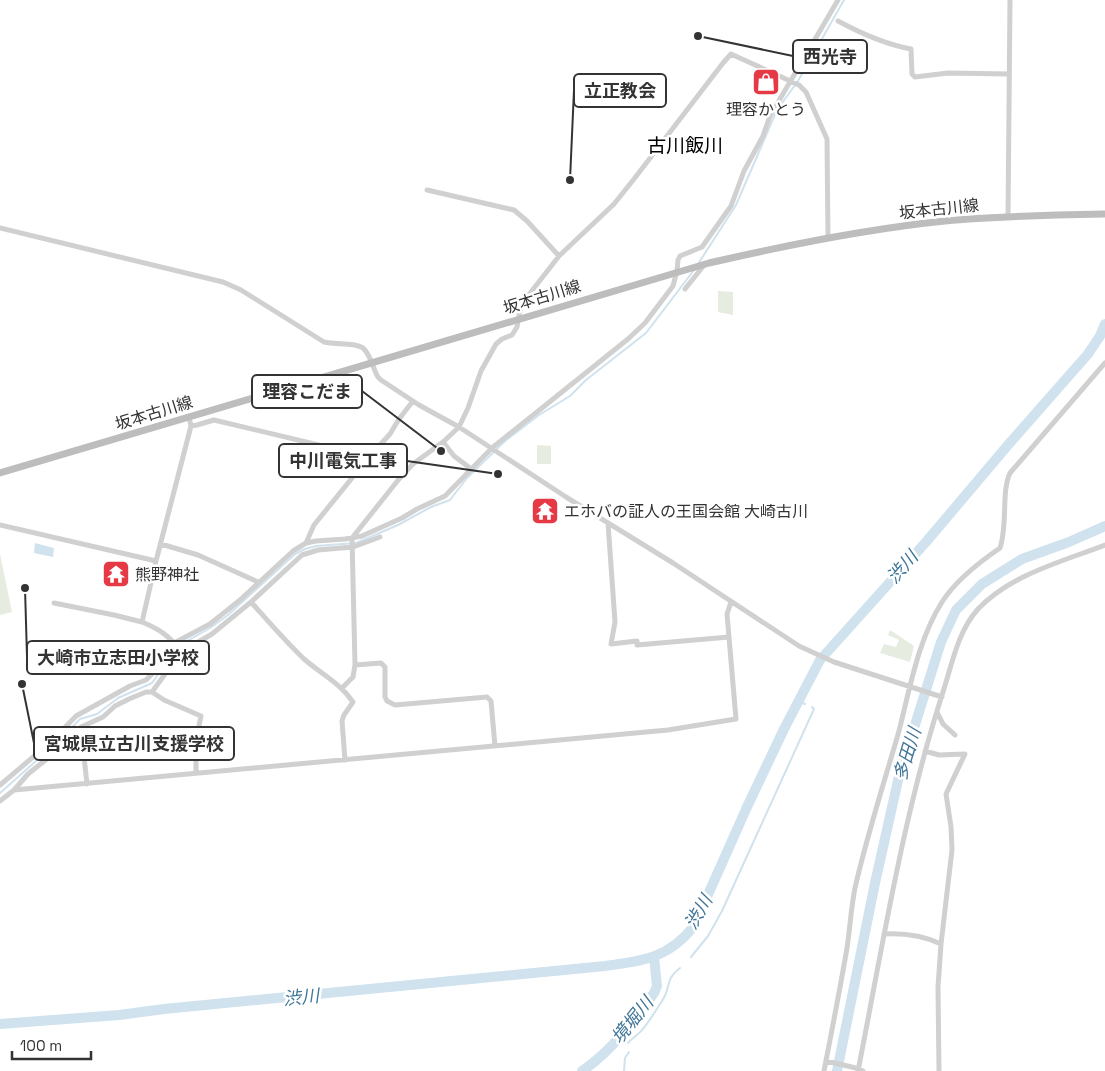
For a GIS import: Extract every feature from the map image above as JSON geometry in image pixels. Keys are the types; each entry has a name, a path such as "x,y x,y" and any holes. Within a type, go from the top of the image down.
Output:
{"main road":[{"name":"坂本古川線","path":"0,473 692,267 828,237 928,223 1008,217 1105,214"}],"street":[{"path":"0,785 52,741 76,716 130,686 146,680 175,644 210,624 240,600 293,551 306,543 353,543 446,496 470,468 493,448 628,339 645,323 673,286 680,256 702,247 731,206 744,171 763,136 770,116 838,0"},
{"path":"1008,217 1010,0"},
{"path":"838,21 869,38 910,49 912,74 915,77 948,73 1008,74"},
{"path":"342,688 353,677 355,665 353,543 408,469 459,427 481,371 496,344 518,328 518,319 524,301 559,256 619,198 731,54 799,85 806,92 827,139 828,237"},
{"path":"427,190 514,210 527,221 559,256"},
{"path":"0,228 223,282 241,290 324,342 363,348 381,380 493,448 731,602 812,652 832,662 940,696"},
{"path":"685,289 705,264"},
{"path":"824,1071 828,1062 855,890 868,832 912,688 926,635 943,601 964,576 982,560 1000,548 1005,519 1006,484 1010,473 1105,363"},
{"path":"306,543 314,525 390,434 413,401"},
{"path":"142,622 191,426 189,417"},
{"path":"191,426 214,420 369,457"},
{"path":"443,442 454,456 470,468"},
{"path":"608,523 615,622 612,644 637,641 637,645 729,637"},
{"path":"0,525 156,561"},
{"path":"152,692 180,651 212,634 302,556 318,550 380,537"},
{"path":"161,544 198,555 258,583 263,590"},
{"path":"828,1062 859,1070 884,934 925,751 940,696 964,630 973,615 1000,590 1026,575 1105,545"},
{"path":"251,602 297,652 342,688 353,702 342,721 345,760"},
{"path":"14,790 668,730 736,719 727,614 731,602"},
{"path":"54,603 142,622 159,629 180,651"},
{"path":"355,665 381,663 385,667 385,697 387,701 395,705 487,697 491,701 495,746"},
{"path":"0,801 80,727 103,717 116,706 146,692 152,692 164,700 201,716 196,740 196,773"},
{"path":"937,711 943,724 955,735"},
{"path":"68,740 82,739 87,784"},
{"path":"925,751 939,755 965,754 946,794 952,827 952,850 938,987 939,1071"},
{"path":"884,934 917,935 941,944"}],"shaded area":[{"path":"718,291 733,292 733,315 718,312"},
{"path":"537,445 551,446 551,464 537,464"},
{"path":"0,554 12,612 0,615"},
{"path":"890,630 914,646 910,662 880,653 884,644 896,647 899,640 888,635"}],"water":[{"path":"35,543 54,548 53,557 34,553"}],"waterway":[{"path":"698,264 736,205 777,110 798,81 844,0"},
{"path":"0,793 63,737 80,719 97,714 118,698 152,683 178,646 210,628 228,615 295,554 316,546 356,543 398,525 431,507 450,500 467,478 505,441 539,415 570,396 586,380 646,333 694,270"},
{"name":"渋川","path":"0,1024 119,1015 605,966 643,960 675,945 694,926 747,807 784,729 820,660 926,542 1088,354 1100,336 1105,324"},
{"name":"多田川","path":"837,1071 899,776 941,642 956,610 982,584 1022,559 1069,542 1105,526"},
{"name":"渋川","path":"798,701 805,704"},
{"path":"691,957 708,936 722,911 814,709 812,707"},
{"name":"境堀川","path":"582,1071 602,1055 621,1035 654,993 657,986 654,957"},
{"path":"628,1043 650,1020 665,996 672,976 680,968"},
{"path":"624,1071 625,1058 629,1052"}],"place":[{"name":"西光寺","path":"698,36"},
{"name":"理容かとう","path":"766,82"},
{"name":"立正教会","path":"570,180"},
{"name":"理容こだま","path":"441,451"},
{"name":"中川電気工事","path":"498,474"},
{"name":"エホバの証人の王国会館 大崎古川","path":"545,511"},
{"name":"熊野神社","path":"116,574"},
{"name":"大崎市立志田小学校","path":"25,588"},
{"name":"宮城県立古川支援学校","path":"22,684"}],"district":[{"name":"古川飯川","path":"685,145"}]}
